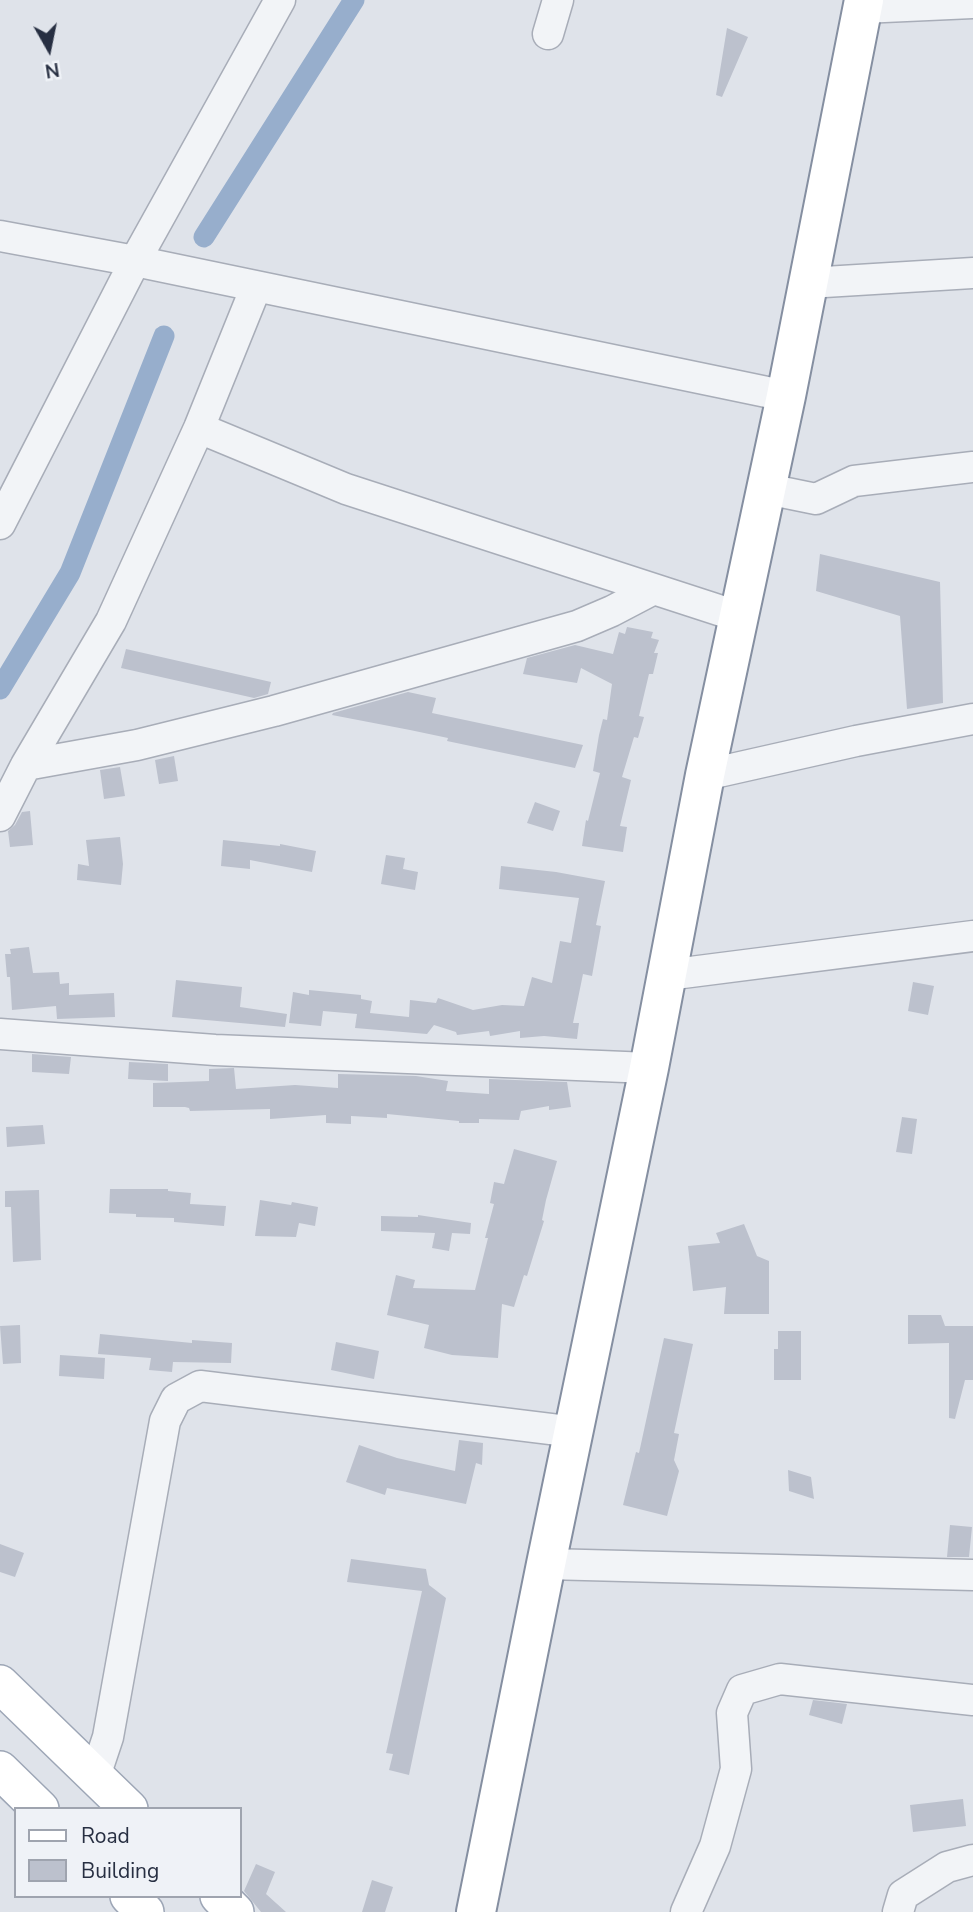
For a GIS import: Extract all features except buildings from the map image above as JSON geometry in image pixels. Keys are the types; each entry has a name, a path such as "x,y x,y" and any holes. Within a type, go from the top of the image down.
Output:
{"highway":[{"path":"476,1912 545,1564 575,1432 649,1068 705,775 786,396 863,4"}],"main road":[{"path":"0,1684 127,1807"},
{"path":"0,1770 38,1807"},
{"path":"131,1898 145,1912"},
{"path":"221,1898 235,1912"}],"street":[{"path":"0,524 135,261 280,0"},
{"path":"548,34 558,0"},
{"path":"863,4 973,3"},
{"path":"0,236 135,261 786,396"},
{"path":"808,283 973,273"},
{"path":"0,816 26,765 111,621 199,428 256,287"},
{"path":"199,428 346,489 740,617"},
{"path":"767,489 816,499 854,481 973,467"},
{"path":"26,765 137,745 250,717 577,626 654,589"},
{"path":"705,775 856,741 973,719"},
{"path":"667,975 973,936"},
{"path":"0,1034 215,1050 649,1068"},
{"path":"95,1776 108,1737 162,1434 176,1399 200,1386 575,1432"},
{"path":"545,1564 973,1576"},
{"path":"687,1912 715,1846 736,1769 732,1713 742,1690 780,1679 973,1700"},
{"path":"898,1912 902,1895 947,1867 973,1860"}],"waterway":[{"path":"204,237 354,0"},
{"path":"0,689 70,573 164,336"}]}
